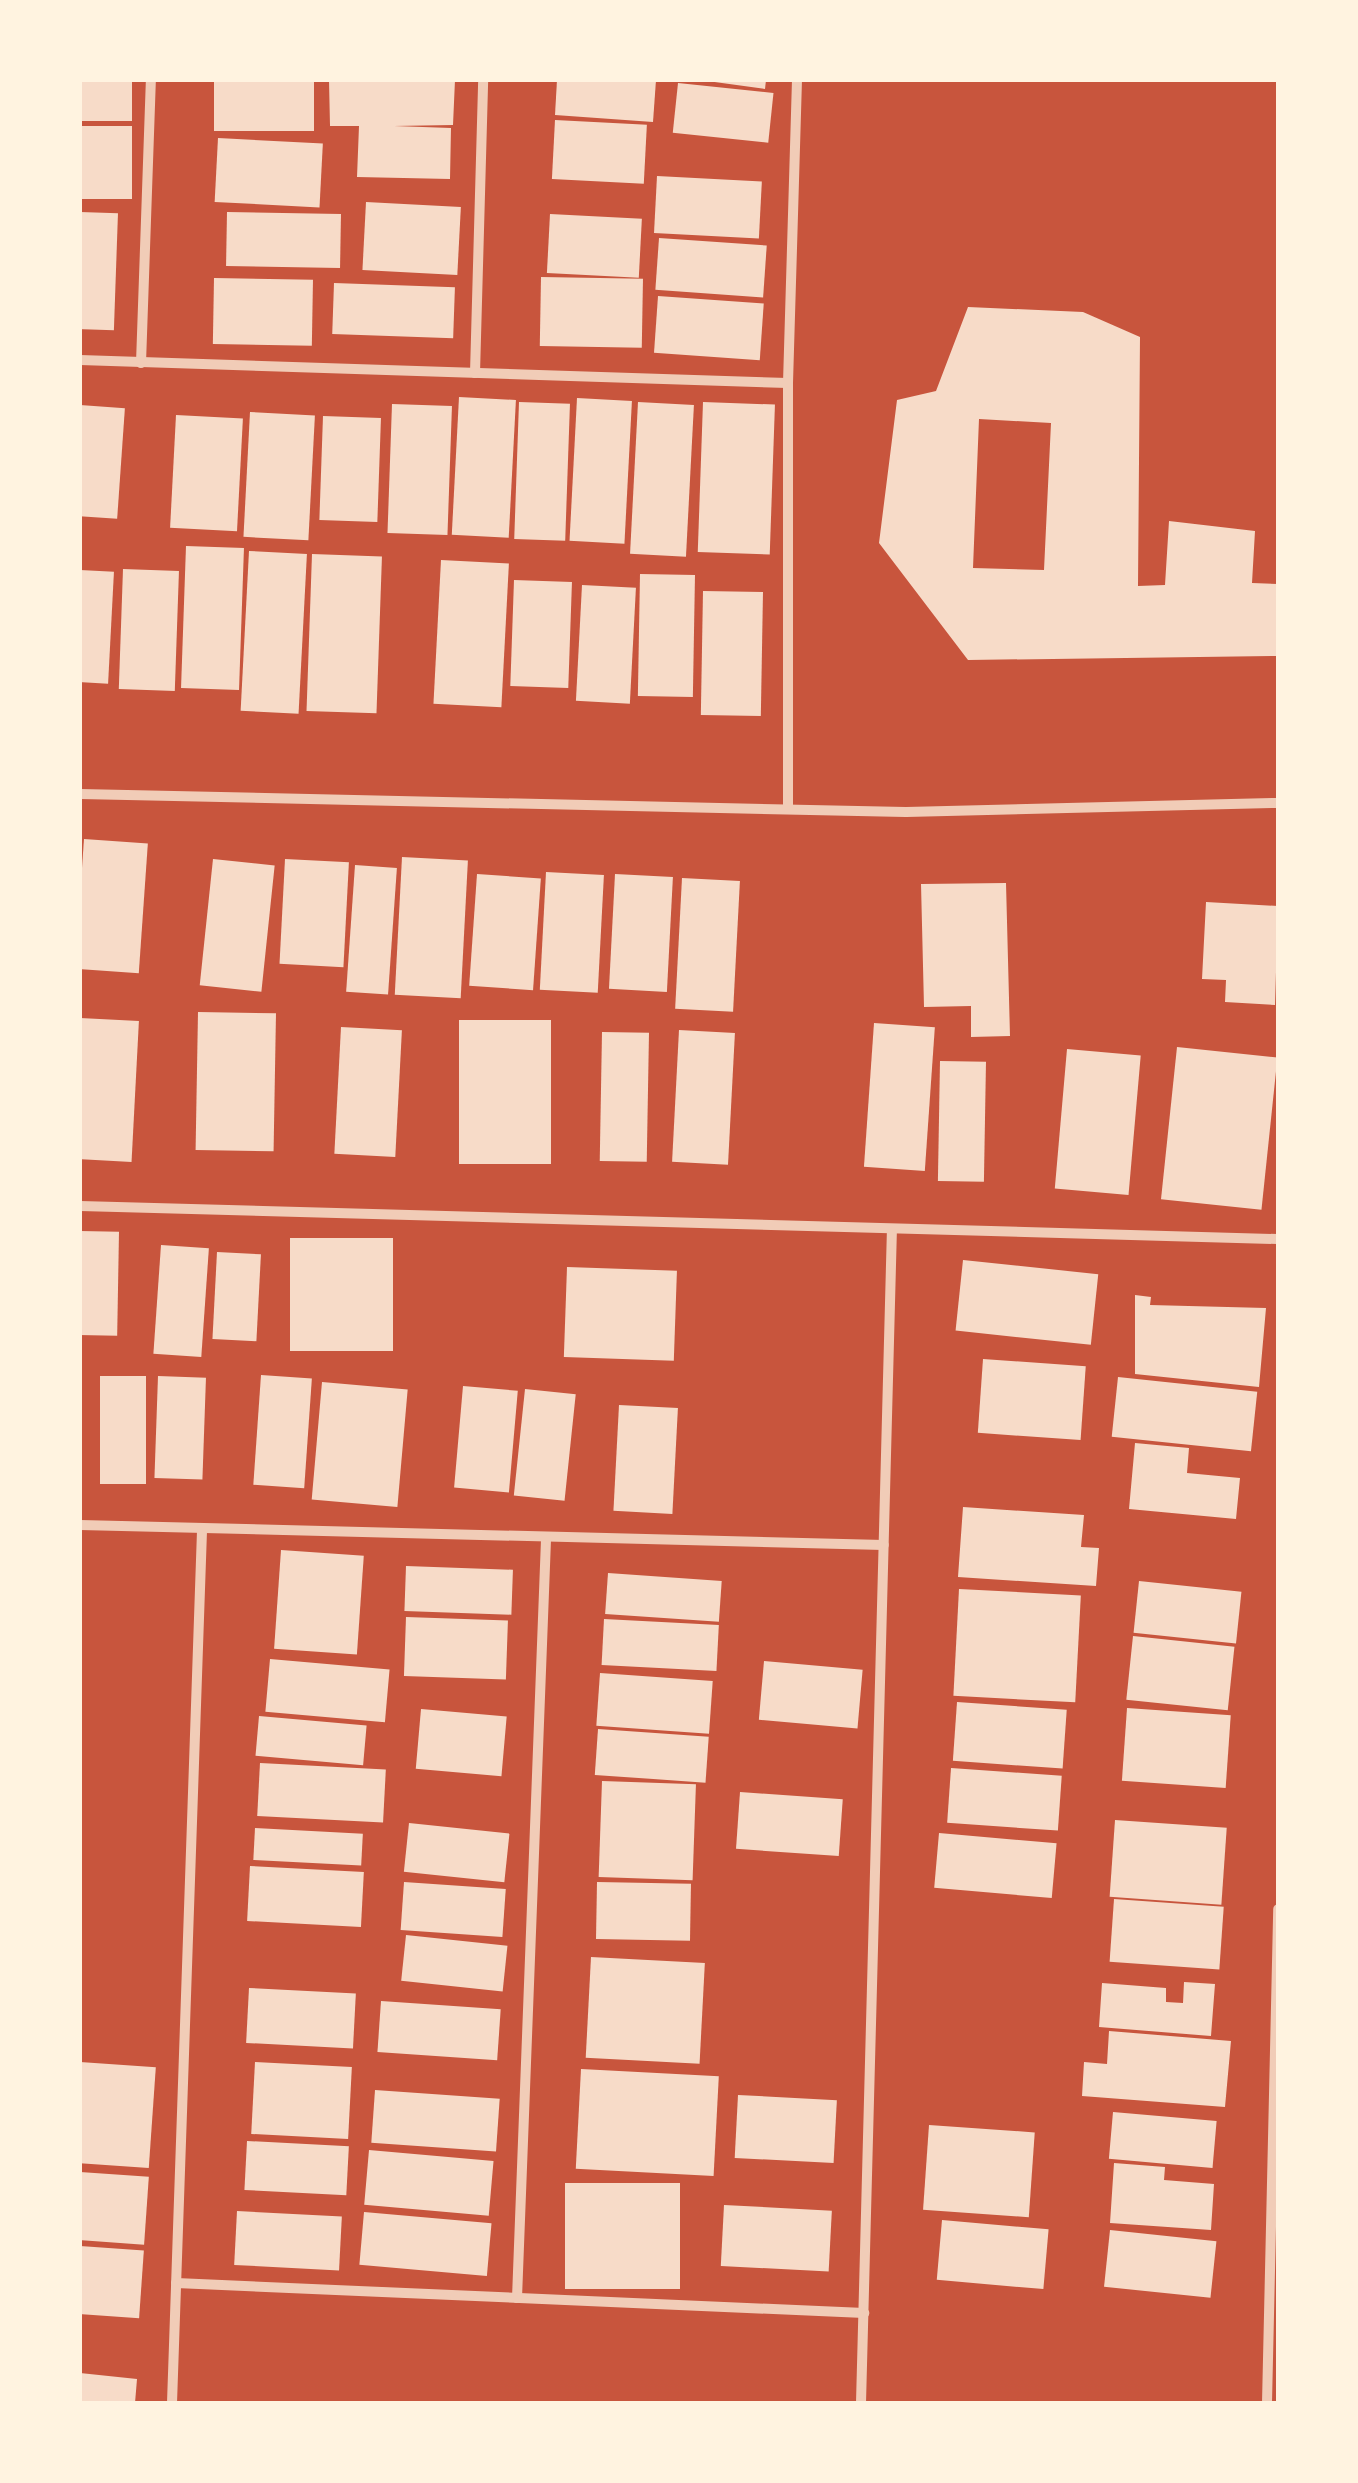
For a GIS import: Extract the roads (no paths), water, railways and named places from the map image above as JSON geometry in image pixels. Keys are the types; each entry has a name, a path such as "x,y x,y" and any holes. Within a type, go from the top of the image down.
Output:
{"street":[{"path":"141,362 151,80"},
{"path":"475,373 482,80"},
{"path":"788,808 788,383 797,80"},
{"path":"80,360 788,383"},
{"path":"80,794 1014,812 1278,803"},
{"path":"80,1206 1278,1240"},
{"path":"861,2403 892,1229"},
{"path":"80,1525 884,1545"},
{"path":"172,2403 202,1529"},
{"path":"518,2298 546,1538"},
{"path":"1267,2403 1278,1909"},
{"path":"176,2284 864,2313"}]}
